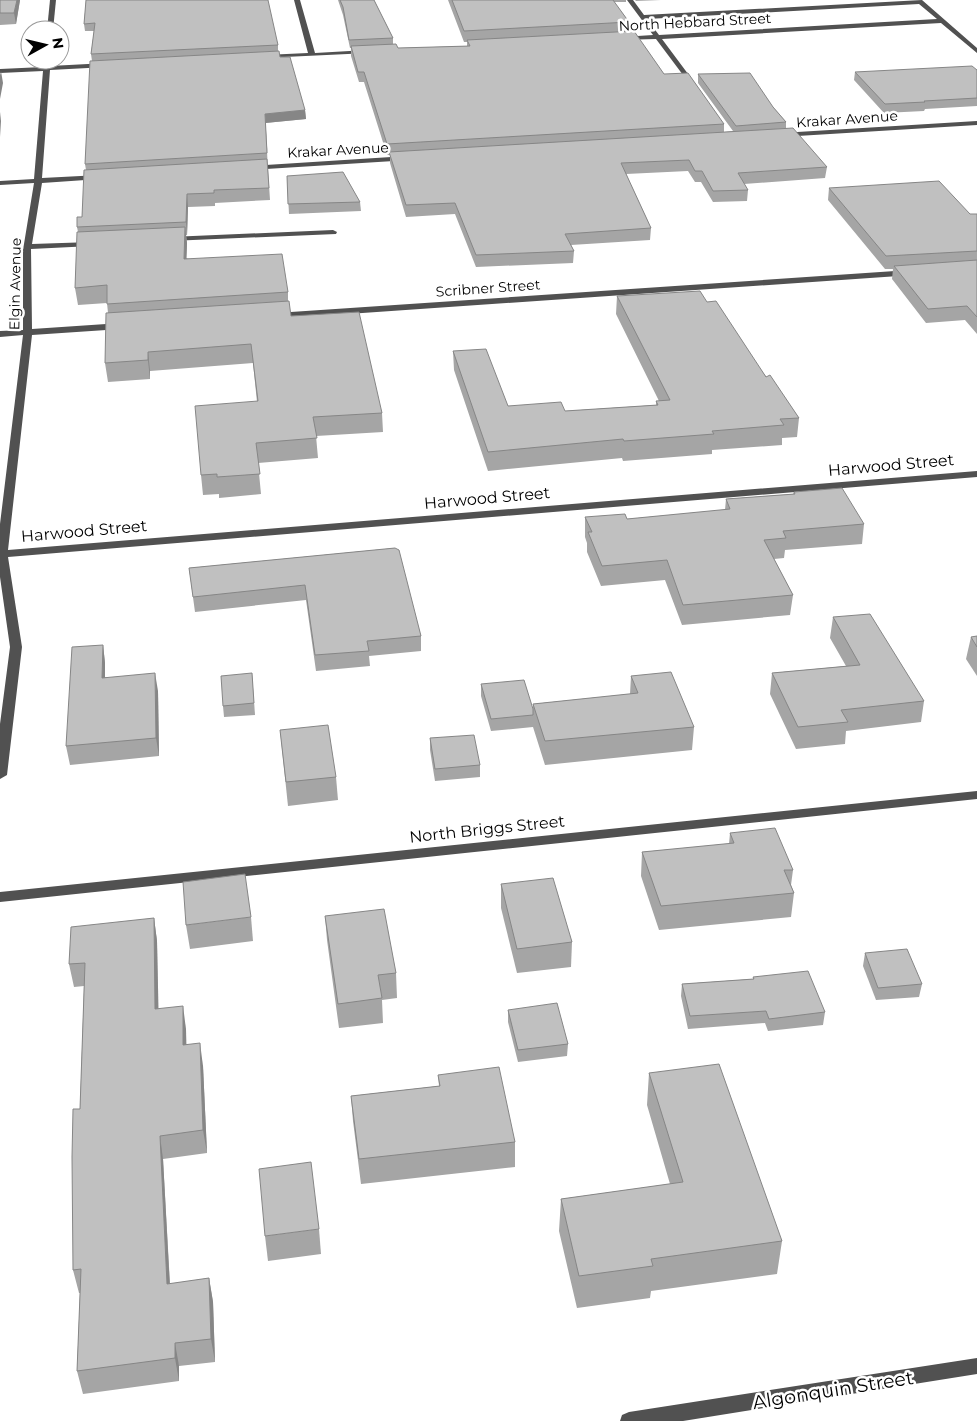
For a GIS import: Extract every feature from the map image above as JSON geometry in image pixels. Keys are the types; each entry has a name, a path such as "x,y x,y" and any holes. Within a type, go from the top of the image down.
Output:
{"street":[{"path":"51,20 53,0"},
{"path":"297,0 312,55"},
{"path":"630,0 698,91"},
{"path":"644,17 919,1 977,51"},
{"name":"North Hebbard Street","path":"610,39 943,21"},
{"path":"253,58 371,52"},
{"path":"70,64 115,65"},
{"path":"0,71 20,68"},
{"name":"Elgin Avenue","path":"0,775 16,647 1,554 28,332 28,247 38,181 47,70"},
{"name":"Krakar Avenue","path":"771,136 977,123"},
{"name":"Krakar Avenue","path":"246,168 414,158"},
{"path":"0,183 107,176"},
{"path":"165,240 333,232"},
{"path":"28,247 106,243"},
{"name":"Scribner Street","path":"267,316 918,272"},
{"path":"0,334 127,326"},
{"name":"Harwood Street","path":"1,554 977,474"},
{"name":"North Briggs Street","path":"0,898 977,795"},
{"name":"Algonquin Street","path":"628,1421 977,1366"}],"building":[{"path":"0,0 17,0 14,13 0,13"},
{"path":"86,0 268,0 278,45 91,54 95,23 84,24"},
{"path":"340,0 374,0 393,38 349,40"},
{"path":"452,0 613,0 629,22 464,31"},
{"path":"634,31 664,74 688,73 724,124 387,144 364,72 358,72 351,46 396,44 398,48 470,46 467,40"},
{"path":"279,51 280,57 290,57 305,110 265,114 267,153 85,164 90,61"},
{"path":"972,66 977,70 977,98 925,102 885,104 855,72"},
{"path":"750,73 773,107 786,122 736,126 698,74"},
{"path":"793,128 827,167 738,173 748,190 713,191 702,171 695,171 689,160 621,163 651,228 565,234 574,251 476,255 455,203 406,205 389,152"},
{"path":"267,159 269,188 214,190 214,193 187,194 186,222 77,227 77,217 82,217 84,170"},
{"path":"343,172 360,202 288,204 287,176"},
{"path":"939,181 970,214 977,214 977,251 886,256 829,188"},
{"path":"185,227 184,259 282,254 288,292 107,304 107,285 75,288 77,232"},
{"path":"977,260 977,317 967,306 928,309 894,266"},
{"path":"700,291 707,302 716,301 766,377 770,375 799,418 780,419 784,425 712,431 714,434 624,441 623,439 488,452 453,351 486,349 508,406 561,402 565,411 658,405 656,401 670,400 617,296"},
{"path":"289,301 291,316 359,312 382,413 313,417 317,438 256,443 260,474 217,477 217,474 201,475 195,406 258,401 251,344 148,352 148,360 105,363 106,313"},
{"path":"842,488 864,524 783,531 786,538 764,540 793,595 683,605 667,560 602,566 588,532 592,532 585,517 625,514 627,519 730,509 726,499 795,494 794,492"},
{"path":"395,548 399,550 421,636 367,641 369,651 315,655 305,585 193,597 189,568"},
{"path":"870,614 924,701 841,710 848,722 798,727 772,673 860,665 833,617"},
{"path":"977,636 977,647 971,637"},
{"path":"103,645 102,678 155,673 156,738 66,746 72,647"},
{"path":"671,672 694,727 545,741 533,704 638,693 631,676"},
{"path":"252,673 254,703 223,706 221,676"},
{"path":"524,680 533,715 491,719 481,684"},
{"path":"328,725 336,777 286,782 280,730"},
{"path":"474,735 480,765 435,769 430,738"},
{"path":"775,828 793,870 784,870 794,893 661,906 642,852 734,843 730,833"},
{"path":"245,874 251,917 186,925 183,882"},
{"path":"553,878 572,942 517,949 501,884"},
{"path":"384,909 396,973 378,975 382,998 338,1004 325,916"},
{"path":"154,918 155,1009 183,1006 183,1045 200,1043 203,1130 160,1136 167,1284 209,1278 211,1339 175,1343 175,1358 77,1371 81,1269 73,1270 72,1157 73,1109 80,1109 85,963 69,964 71,927"},
{"path":"907,949 922,984 878,988 865,953"},
{"path":"808,971 825,1012 769,1019 766,1011 690,1016 682,984 754,979 753,977"},
{"path":"557,1003 568,1044 518,1050 508,1010"},
{"path":"719,1064 782,1241 651,1259 653,1266 579,1276 561,1199 683,1182 649,1073"},
{"path":"499,1067 515,1142 359,1159 351,1096 440,1086 438,1075"},
{"path":"311,1162 319,1229 265,1236 259,1169"}]}
